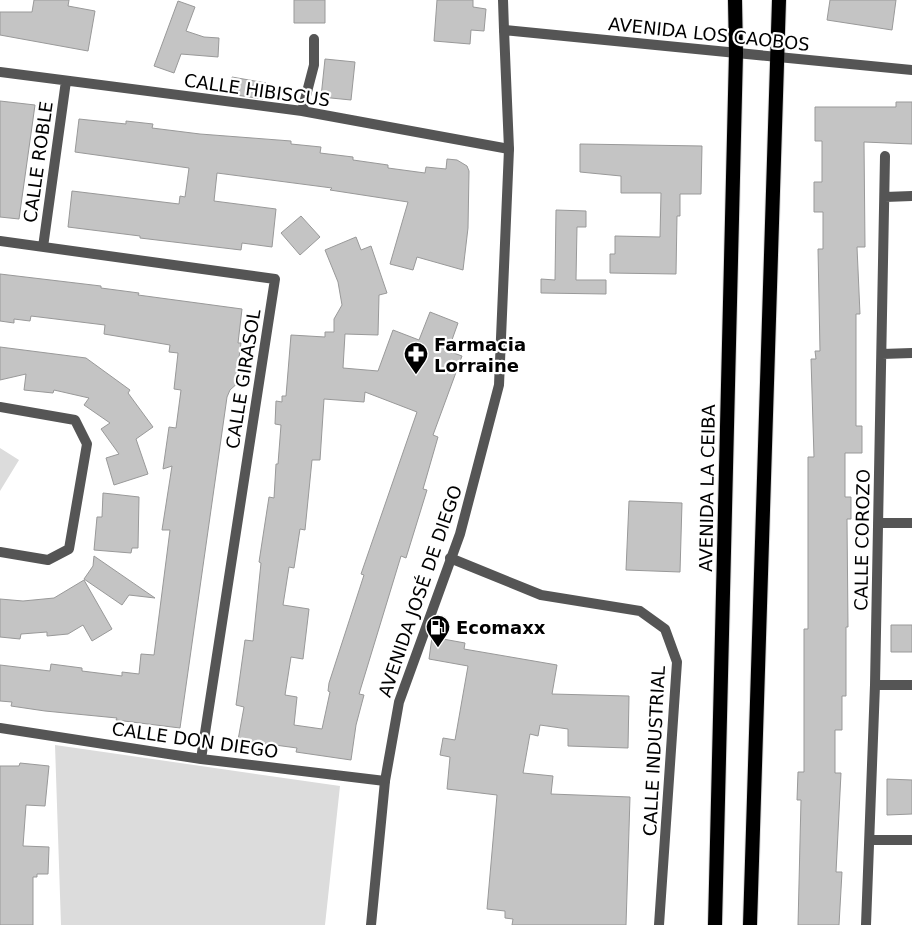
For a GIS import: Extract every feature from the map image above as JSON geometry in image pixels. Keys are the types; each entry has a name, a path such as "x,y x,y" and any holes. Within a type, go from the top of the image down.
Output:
{"highway":[{"name":"AVENIDA LA CEIBA","path":"715,925 736,0"},
{"path":"750,925 779,0"}],"street":[{"name":"AVENIDA JOSÉ DE DIEGO","path":"372,925 385,780 399,702 460,534 499,385 509,149 503,0"},
{"name":"AVENIDA LOS CAOBOS","path":"504,30 912,70"},
{"path":"302,111 314,65 314,38"},
{"name":"CALLE HIBISCUS","path":"0,72 302,111 509,149"},
{"name":"CALLE ROBLE","path":"43,247 66,81"},
{"name":"CALLE COROZO","path":"866,925 875,685 885,156"},
{"path":"885,197 912,196"},
{"name":"CALLE GIRASOL","path":"0,241 275,279 201,758"},
{"path":"882,354 912,353"},
{"path":"0,407 75,420 87,444 69,549 48,560 0,552"},
{"path":"878,523 912,523"},
{"name":"CALLE INDUSTRIAL","path":"450,558 541,595 640,611 665,629 677,662 659,925"},
{"path":"875,685 912,685"},
{"name":"CALLE DON DIEGO","path":"0,728 201,758 385,780"},
{"path":"870,840 912,840"}],"shaded area":[{"path":"0,448 19,460 0,491"},
{"path":"55,745 340,786 325,925 61,925"}],"building":[{"path":"34,0 69,0 68,6 95,11 88,51 0,35 0,12 32,12"},
{"path":"294,0 325,0 325,23 294,23"},
{"path":"437,0 473,0 473,7 486,9 484,31 471,30 470,44 434,41"},
{"path":"830,0 896,0 892,30 827,20"},
{"path":"178,1 195,7 186,31 204,37 219,38 218,57 181,54 174,73 154,66"},
{"path":"325,59 355,62 351,100 321,97"},
{"path":"232,77 266,83 263,99 229,94"},
{"path":"0,101 35,105 19,219 0,217"},
{"path":"896,102 912,102 912,144 864,142 865,247 857,247 860,314 856,314 856,426 862,426 862,453 845,453 845,497 851,497 851,519 847,519 848,627 846,627 846,696 842,696 842,730 835,730 835,773 841,773 836,872 842,872 839,925 798,925 801,800 797,800 798,772 804,772 804,629 808,629 808,457 814,457 811,359 816,359 815,351 820,351 818,249 823,249 823,212 814,212 814,182 822,182 822,141 815,141 815,107 896,107"},
{"path":"79,119 126,124 126,121 153,124 152,128 200,134 291,141 291,144 321,147 320,153 353,157 353,160 388,165 388,168 425,173 426,167 446,169 447,159 457,160 467,166 469,171 468,228 463,270 417,257 413,270 390,264 408,202 330,190 332,188 217,173 214,201 276,209 272,247 242,243 241,250 68,227 72,191 179,204 180,196 185,197 189,168 75,152"},
{"path":"580,144 702,146 701,194 680,194 680,216 677,216 676,274 610,273 610,254 615,254 615,236 660,237 661,193 621,193 621,176 580,172"},
{"path":"556,210 586,211 586,227 577,227 576,280 606,280 606,294 541,293 541,279 555,280"},
{"path":"301,216 320,237 300,255 281,233"},
{"path":"356,237 361,250 371,246 387,293 379,295 378,335 345,334 343,368 378,371 393,330 419,340 430,312 458,323 448,351 462,356 433,435 438,437 423,489 427,490 406,558 401,556 359,694 364,695 356,725 351,760 296,752 297,748 238,740 244,707 236,705 245,640 253,641 261,563 259,562 269,497 274,498 276,464 278,464 281,425 275,424 276,401 282,402 282,396 286,396 291,335 325,337 325,332 334,332 334,319 342,305 338,282 325,250","holes":["365,392 417,412 361,574 364,575 329,683 328,691 330,692 322,729 294,725 297,697 285,695 291,657 303,659 309,609 283,605 289,567 294,568 300,529 305,530 312,460 320,460 324,399 364,402"]},
{"path":"0,274 101,286 101,288 139,293 138,295 242,309 238,343 241,343 237,372 240,381 230,390 227,397 180,728 116,720 117,718 11,706 12,702 0,701 0,665 50,671 51,664 82,668 82,671 122,676 122,672 139,674 141,654 154,655 170,530 162,530 172,466 163,469 169,427 176,428 181,390 174,389 178,353 169,352 170,345 104,334 105,325 31,316 30,321 14,319 14,323 0,321"},
{"path":"0,347 86,358 130,390 128,393 153,427 136,439 148,474 114,485 106,458 119,454 101,429 110,423 84,405 89,398 54,390 53,393 24,390 26,374 0,380"},
{"path":"103,493 139,497 138,548 132,548 131,553 94,550 97,517 102,517"},
{"path":"629,501 682,503 680,572 626,570"},
{"path":"94,556 155,598 129,595 122,605 84,579 93,566"},
{"path":"84,580 112,629 92,641 83,625 68,634 47,636 47,632 21,634 20,639 0,637 0,599 23,601 54,598"},
{"path":"891,625 912,625 912,652 891,652"},
{"path":"432,637 465,643 464,649 557,665 552,694 629,696 628,748 568,746 568,729 540,725 538,736 530,734 523,773 553,776 551,794 630,797 626,925 512,925 513,919 505,918 505,911 487,909 497,795 447,789 450,757 440,755 443,738 455,740 468,666 429,659"},
{"path":"20,763 49,766 45,806 26,805 23,846 49,847 48,874 37,874 37,877 33,877 33,925 0,925 0,766 19,766"},
{"path":"887,779 912,780 912,814 887,815"}],"place":[{"name":"Farmacia Lorraine","path":"416,375"},
{"name":"Ecomaxx","path":"438,648"}]}
